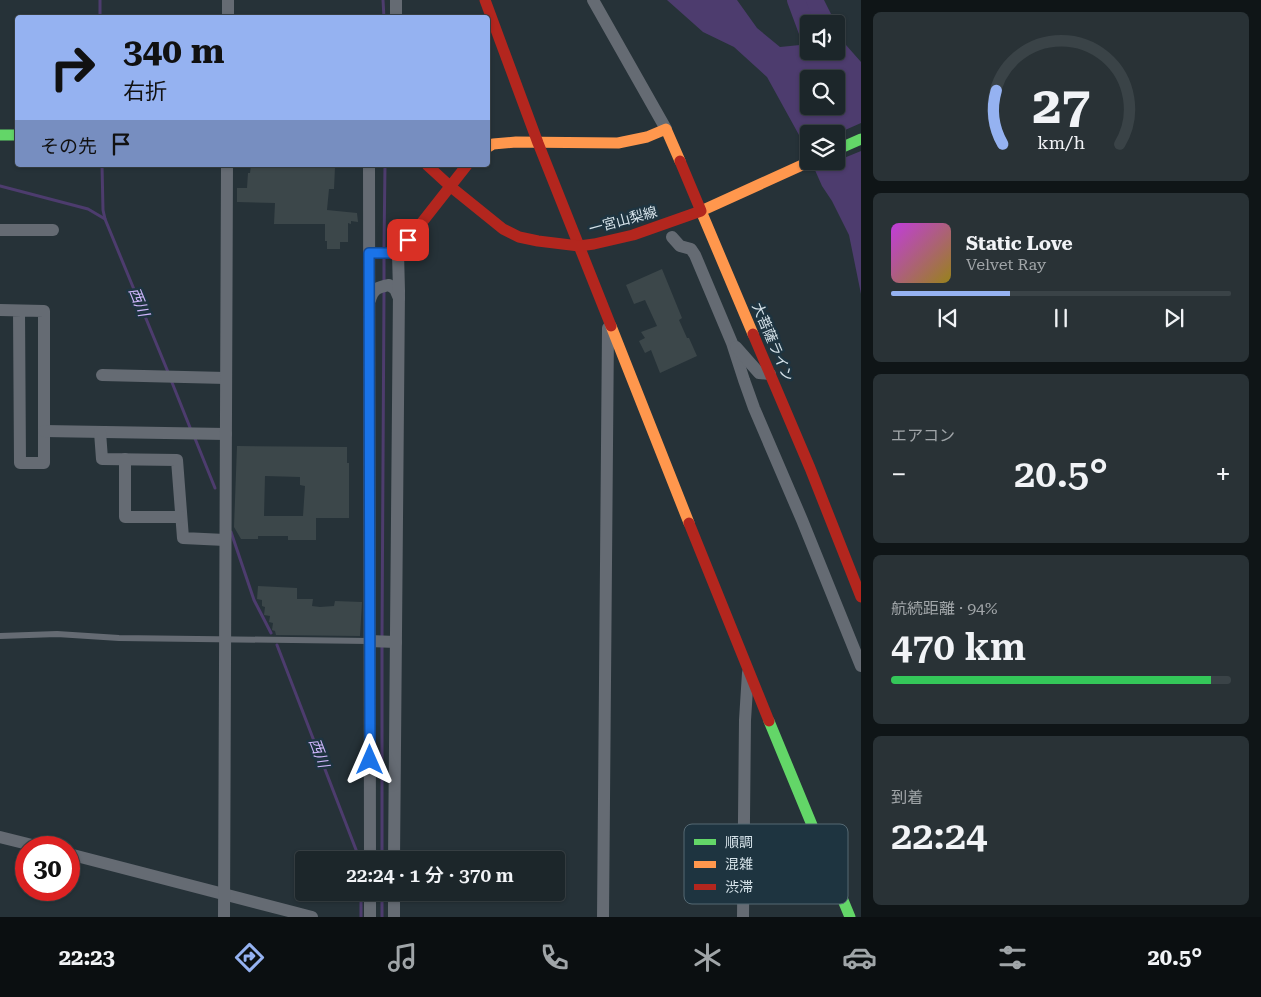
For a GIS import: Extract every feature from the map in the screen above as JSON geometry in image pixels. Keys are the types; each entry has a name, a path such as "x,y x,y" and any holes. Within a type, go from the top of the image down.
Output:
{"main road":[{"path":"485,0 538,143 748,671 811,824"},
{"path":"490,146 516,142 618,143 647,137 666,129"},
{"name":"大菩薩ライン","path":"666,129 770,374 861,597"},
{"path":"0,135 15,135"},
{"path":"845,146 861,139"},
{"path":"701,211 800,166"},
{"name":"一宮山梨線","path":"429,167 451,187 511,234 538,241 579,246 633,235 701,211"},
{"path":"383,253 451,187 466,167"},
{"path":"845,904 850,917"}],"street":[{"path":"228,0 228,15"},
{"path":"396,0 396,15"},
{"path":"593,0 666,129"},
{"path":"224,917 227,167"},
{"path":"369,167 383,253 399,298 394,851"},
{"path":"0,230 53,230"},
{"path":"672,237 680,246 691,249 695,255 732,343 754,408 861,666"},
{"path":"370,851 369,302 383,253"},
{"path":"369,302 373,291 380,286 389,285 395,289 399,298"},
{"path":"0,310 44,311 44,463 20,463 19,311"},
{"path":"603,917 608,318"},
{"path":"732,343 759,373 770,374"},
{"path":"102,376 226,378"},
{"path":"44,431 226,434"},
{"path":"100,432 102,459 178,460 183,538 225,540"},
{"path":"125,459 126,517 181,517"},
{"path":"369,641 396,642"},
{"path":"744,824 745,720 748,671"},
{"path":"0,837 15,841"},
{"path":"80,857 312,917"},
{"path":"370,901 370,917"},
{"path":"394,901 394,917"},
{"path":"743,904 743,917"}],"lane":[{"path":"0,636 57,634 119,638 369,641"}],"shaded area":[{"path":"667,0 737,0 757,28 780,47 800,45 800,60 845,60 845,43 861,62 861,294 849,235 815,170 845,170 845,125 800,125 800,137 767,77 734,47 703,32"},
{"path":"804,0 824,0 832,15 810,15"}],"pier":[{"path":"861,123 861,151 845,158 845,130"}],"building":[{"path":"251,167 335,167 334,189 329,189 327,210 357,213 358,222 351,221 351,224 348,223 348,242 340,242 340,249 327,249 325,224 274,224 275,203 237,202 237,188 247,188 248,173 250,173"},
{"path":"662,269 682,318 679,320 697,356 660,373 651,350 645,353 639,341 645,338 641,332 657,326 645,300 634,304 626,285"},
{"path":"237,446 347,447 347,463 349,463 349,518 316,518 316,540 288,540 288,536 258,536 258,539 241,539 234,527","holes":["265,476 300,477 300,485 305,486 303,516 264,516"]},
{"path":"258,586 297,588 297,599 313,599 312,606 334,606 335,601 362,602 360,636 276,635 275,631 272,630 273,623 269,622 270,616 264,615 265,607 262,606 262,600 257,599"}],"waterway":[{"path":"100,0 100,15"},
{"path":"383,0 384,15"},
{"path":"796,0 802,15"},
{"name":"西川","path":"102,167 105,219 168,372"},
{"path":"384,247 385,167"},
{"name":"西川","path":"0,186 88,209 105,219"},
{"path":"384,258 384,282"},
{"path":"382,639 384,291"},
{"name":"西川","path":"171,380 191,430"},
{"name":"西川","path":"194,436 215,488"},
{"name":"西川","path":"231,532 254,600 271,633"},
{"name":"西川","path":"277,645 357,851"},
{"path":"382,646 382,851"},
{"name":"西川","path":"361,901 361,917"},
{"path":"382,901 382,917"}],"traffic: fast":[{"path":"0,135 15,135"},
{"path":"845,146 861,139"},
{"path":"769,721 812,824"},
{"path":"845,904 850,917"}],"traffic: slow":[{"path":"490,146 516,142 618,143 647,137 666,129 680,161"},
{"path":"753,334 701,211 800,166"},
{"path":"611,326 689,523"}],"traffic: jam":[{"path":"485,0 538,143 611,326"},
{"path":"429,167 503,229 519,237 579,246 633,235 701,211 680,161"},
{"path":"369,253 398,253 465,167"},
{"path":"753,334 810,468 861,597"},
{"path":"689,523 769,721"}],"route":[{"path":"370,760 369,253 398,253 408,240"}]}
